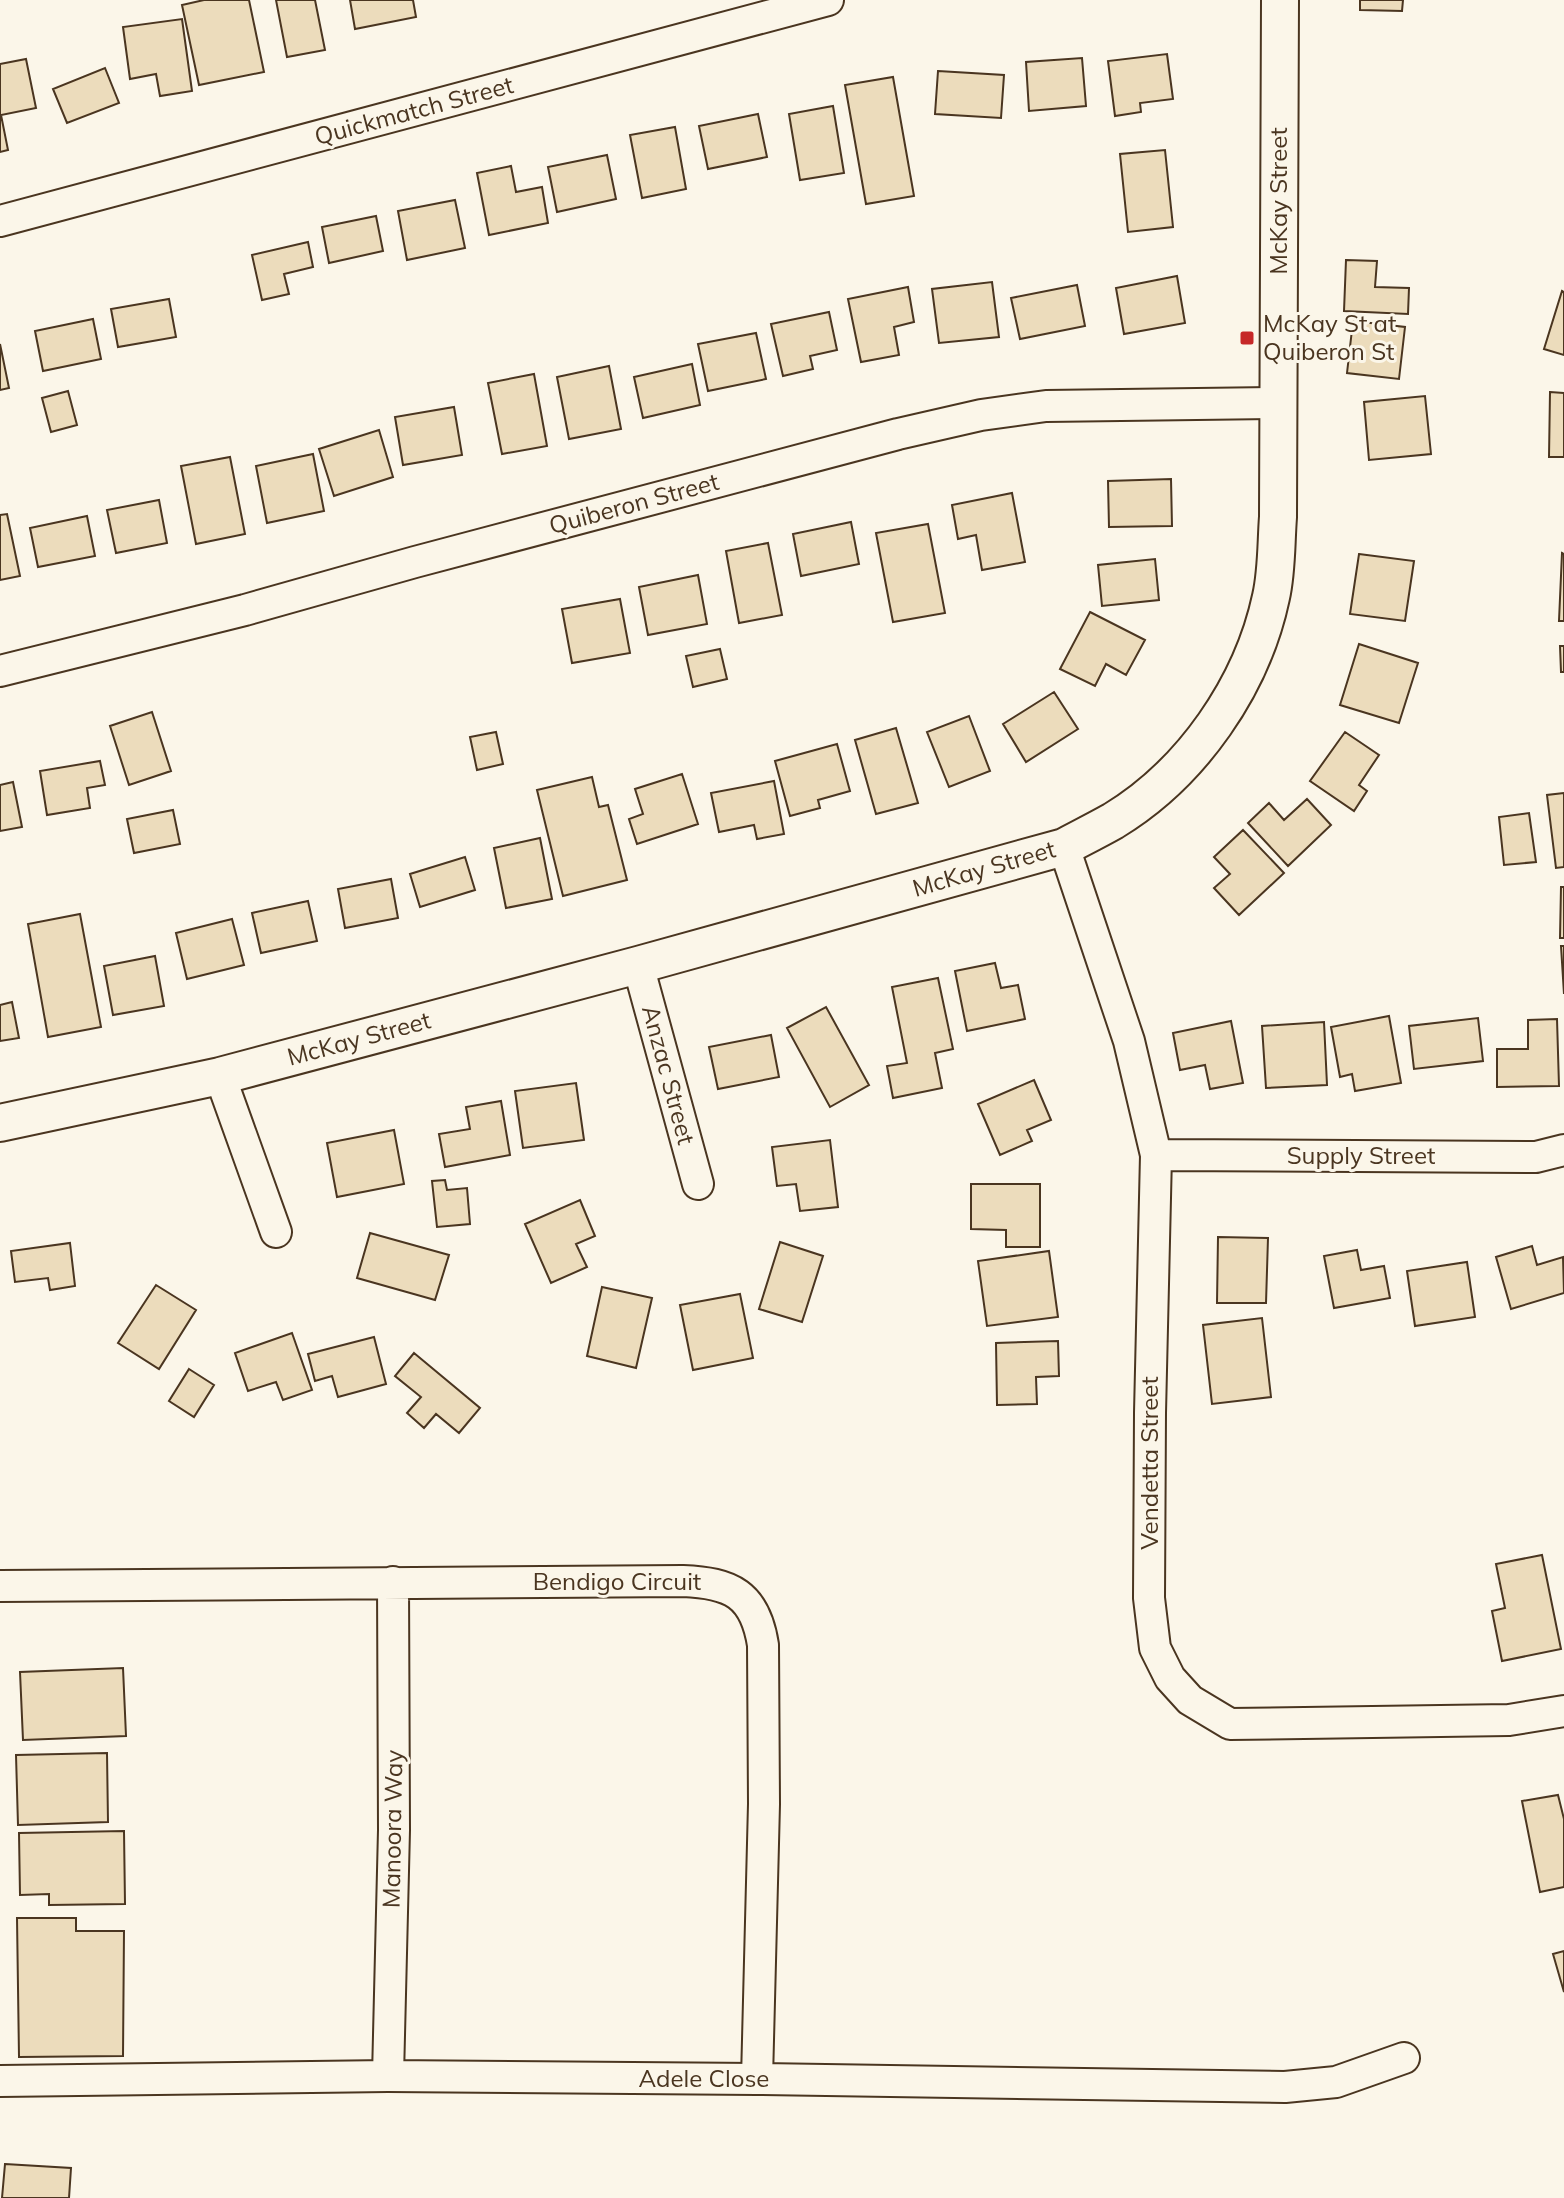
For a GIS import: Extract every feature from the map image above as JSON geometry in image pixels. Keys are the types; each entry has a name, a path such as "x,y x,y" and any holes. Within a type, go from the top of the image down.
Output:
{"street":[{"name":"Quickmatch Street","path":"0,221 828,0"},
{"name":"McKay Street","path":"0,1123 220,1076 1064,847 1115,820 1159,786 1201,743 1235,691 1258,646 1272,594 1277,533 1280,0"},
{"name":"Quiberon Street","path":"0,671 245,610 898,434 981,415 1046,406 1277,403"},
{"name":"Vendetta Street","path":"1064,847 1129,1041 1156,1155 1150,1334 1149,1598 1155,1648 1170,1678 1190,1700 1230,1724 1509,1720 1564,1711"},
{"name":"Anzac Street","path":"638,965 698,1184"},
{"path":"220,1076 276,1232"},
{"name":"Supply Street","path":"1156,1155 1536,1157 1564,1150"},
{"name":"Manoora Way","path":"388,2076 394,1830 393,1582"},
{"name":"Bendigo Circuit","path":"0,1586 711,1582 744,1598 760,1627 763,1645 764,1804 757,2079"},
{"name":"Adele Close","path":"0,2081 388,2076 1285,2087 1336,2082 1404,2058"}],"building":[{"path":"204,0 249,0 264,72 199,85 182,5"},
{"path":"276,0 315,0 325,50 287,57"},
{"path":"350,0 413,0 416,17 355,29"},
{"path":"1360,0 1403,0 1402,11 1360,10"},
{"path":"182,19 192,91 160,96 156,74 130,79 123,27"},
{"path":"1167,54 1173,99 1140,103 1141,112 1115,116 1108,61"},
{"path":"1082,58 1086,106 1029,111 1026,62"},
{"path":"26,59 36,108 1,115 8,150 0,152 0,64"},
{"path":"105,68 119,103 67,123 53,89"},
{"path":"938,71 1004,75 1001,118 935,114"},
{"path":"893,77 914,196 866,204 845,85"},
{"path":"833,106 844,173 800,180 789,114"},
{"path":"758,114 767,157 708,169 699,126"},
{"path":"675,127 686,189 642,198 630,135"},
{"path":"1165,150 1173,227 1128,232 1120,154"},
{"path":"607,155 616,199 557,212 548,167"},
{"path":"511,166 516,192 542,187 548,223 489,235 477,173"},
{"path":"455,200 465,248 407,260 398,211"},
{"path":"376,216 383,251 329,263 322,227"},
{"path":"308,242 313,267 284,274 289,294 262,300 252,255"},
{"path":"1346,260 1377,261 1375,287 1409,288 1408,314 1344,311"},
{"path":"1177,276 1185,323 1124,334 1116,288"},
{"path":"992,282 999,337 939,343 932,289"},
{"path":"1077,285 1085,326 1020,339 1011,298"},
{"path":"908,287 914,322 894,327 899,355 861,362 848,299"},
{"path":"1564,292 1564,355 1544,349"},
{"path":"169,299 176,337 118,347 111,309"},
{"path":"829,312 837,350 810,356 813,369 783,376 771,324"},
{"path":"93,319 101,359 43,371 35,331"},
{"path":"1353,321 1405,327 1399,379 1347,373"},
{"path":"756,333 766,379 708,391 698,344"},
{"path":"0,344 9,388 0,390"},
{"path":"692,364 700,405 643,418 634,377"},
{"path":"609,366 621,429 569,439 557,377"},
{"path":"534,374 547,446 502,454 488,383"},
{"path":"68,391 77,425 51,432 42,398"},
{"path":"1550,392 1564,393 1564,457 1549,457"},
{"path":"1425,396 1431,454 1369,460 1364,402"},
{"path":"454,407 462,455 403,465 395,417"},
{"path":"379,430 393,477 334,496 319,449"},
{"path":"313,454 324,511 267,523 256,466"},
{"path":"230,457 245,534 196,544 181,466"},
{"path":"1171,479 1172,526 1109,527 1108,481"},
{"path":"1012,493 1025,562 982,570 976,535 958,539 952,505"},
{"path":"159,500 167,543 116,553 107,510"},
{"path":"7,514 20,576 0,580 0,515"},
{"path":"87,516 95,556 38,567 30,528"},
{"path":"851,522 859,564 801,576 793,534"},
{"path":"928,524 945,613 893,622 876,533"},
{"path":"768,543 782,615 739,623 726,551"},
{"path":"1562,553 1564,621 1559,621"},
{"path":"1359,554 1414,561 1405,621 1350,614"},
{"path":"1155,559 1159,600 1102,606 1098,565"},
{"path":"698,575 707,624 648,635 639,587"},
{"path":"620,599 630,653 572,663 562,609"},
{"path":"1090,612 1145,640 1126,675 1106,664 1095,686 1060,669"},
{"path":"1359,644 1418,663 1399,723 1340,705"},
{"path":"1560,646 1564,646 1564,672 1561,672"},
{"path":"720,649 727,679 693,687 686,656"},
{"path":"1054,692 1078,729 1026,762 1003,724"},
{"path":"152,712 171,771 129,785 110,726"},
{"path":"969,716 990,771 949,787 927,732"},
{"path":"896,728 918,803 876,814 855,740"},
{"path":"496,732 503,764 477,770 470,737"},
{"path":"1345,732 1379,755 1359,785 1367,791 1354,811 1310,781"},
{"path":"837,744 850,791 818,800 820,808 790,816 775,761"},
{"path":"100,761 105,785 87,788 90,808 47,815 40,771"},
{"path":"682,774 698,824 637,844 629,819 643,814 635,789"},
{"path":"592,777 599,807 608,805 627,880 563,896 537,790"},
{"path":"774,781 784,834 757,839 754,825 719,832 711,793"},
{"path":"13,782 22,827 0,831 0,785"},
{"path":"1564,793 1564,867 1556,868 1547,795"},
{"path":"1307,799 1331,825 1288,866 1248,823 1269,803 1284,820"},
{"path":"173,810 180,844 134,853 127,819"},
{"path":"1529,813 1536,862 1504,865 1499,817"},
{"path":"1243,830 1284,873 1239,915 1214,888 1230,874 1214,857"},
{"path":"540,838 552,899 506,908 494,848"},
{"path":"465,857 475,890 420,907 410,874"},
{"path":"391,879 398,918 345,928 338,889"},
{"path":"1561,887 1564,887 1564,938 1560,938"},
{"path":"308,901 317,941 261,953 252,913"},
{"path":"80,914 101,1027 48,1037 28,924"},
{"path":"232,919 244,965 187,979 176,933"},
{"path":"1561,946 1564,946 1564,994"},
{"path":"155,956 164,1006 113,1015 104,966"},
{"path":"995,963 1001,988 1018,985 1025,1019 967,1031 955,971"},
{"path":"938,978 953,1049 935,1053 942,1088 893,1098 887,1066 907,1063 892,987"},
{"path":"12,1002 19,1038 0,1041 0,1005"},
{"path":"826,1007 869,1085 830,1107 787,1028"},
{"path":"1389,1016 1401,1083 1355,1091 1352,1074 1340,1077 1331,1027"},
{"path":"1478,1018 1483,1061 1414,1069 1409,1026"},
{"path":"1557,1019 1559,1086 1497,1087 1497,1049 1528,1049 1528,1020"},
{"path":"1231,1021 1243,1083 1210,1089 1205,1065 1180,1070 1173,1033"},
{"path":"1324,1022 1327,1085 1266,1088 1262,1026"},
{"path":"771,1035 779,1077 718,1089 709,1047"},
{"path":"1034,1080 1051,1120 1027,1130 1032,1141 1000,1155 978,1104"},
{"path":"576,1083 584,1140 523,1148 515,1091"},
{"path":"501,1101 510,1155 445,1167 439,1134 470,1129 466,1107"},
{"path":"394,1130 404,1184 337,1197 327,1143"},
{"path":"830,1140 838,1207 800,1211 796,1184 777,1186 772,1147"},
{"path":"445,1180 447,1190 467,1188 470,1224 437,1227 432,1181"},
{"path":"971,1184 1040,1184 1040,1247 1006,1247 1006,1230 971,1229"},
{"path":"580,1200 595,1236 576,1244 587,1267 551,1283 525,1224"},
{"path":"370,1233 449,1255 435,1300 357,1278"},
{"path":"1218,1237 1268,1238 1266,1303 1217,1303"},
{"path":"780,1242 823,1256 802,1322 759,1309"},
{"path":"70,1243 75,1286 50,1290 48,1278 15,1282 11,1251"},
{"path":"1532,1246 1537,1265 1563,1257 1564,1293 1511,1309 1496,1257"},
{"path":"1357,1250 1361,1270 1384,1266 1390,1298 1334,1308 1324,1256"},
{"path":"1049,1251 1058,1317 987,1326 978,1261"},
{"path":"1467,1262 1475,1317 1415,1326 1407,1271"},
{"path":"156,1285 196,1310 159,1369 118,1343"},
{"path":"602,1287 652,1298 636,1368 587,1356"},
{"path":"740,1294 753,1358 693,1370 680,1305"},
{"path":"1262,1318 1271,1397 1212,1404 1203,1325"},
{"path":"292,1333 312,1390 283,1400 276,1382 248,1391 235,1353"},
{"path":"374,1337 386,1384 338,1397 332,1376 315,1381 308,1354"},
{"path":"1058,1341 1059,1376 1036,1377 1037,1404 997,1405 996,1343"},
{"path":"414,1353 480,1408 459,1433 436,1414 424,1428 407,1413 421,1397 395,1376"},
{"path":"189,1369 214,1385 194,1417 169,1401"},
{"path":"1542,1555 1561,1649 1502,1661 1492,1611 1505,1608 1496,1564"},
{"path":"123,1668 126,1736 23,1740 20,1672"},
{"path":"107,1753 108,1822 18,1825 16,1755"},
{"path":"1558,1795 1564,1819 1564,1887 1540,1892 1522,1801"},
{"path":"124,1831 125,1904 49,1905 49,1894 20,1895 19,1833"},
{"path":"17,1918 76,1918 76,1931 124,1931 123,2056 19,2057"},
{"path":"1564,1951 1564,1992 1553,1954"},
{"path":"5,2164 71,2168 69,2198 2,2198"}],"place":[{"name":"McKay St at Quiberon St","path":"1247,338"}]}
